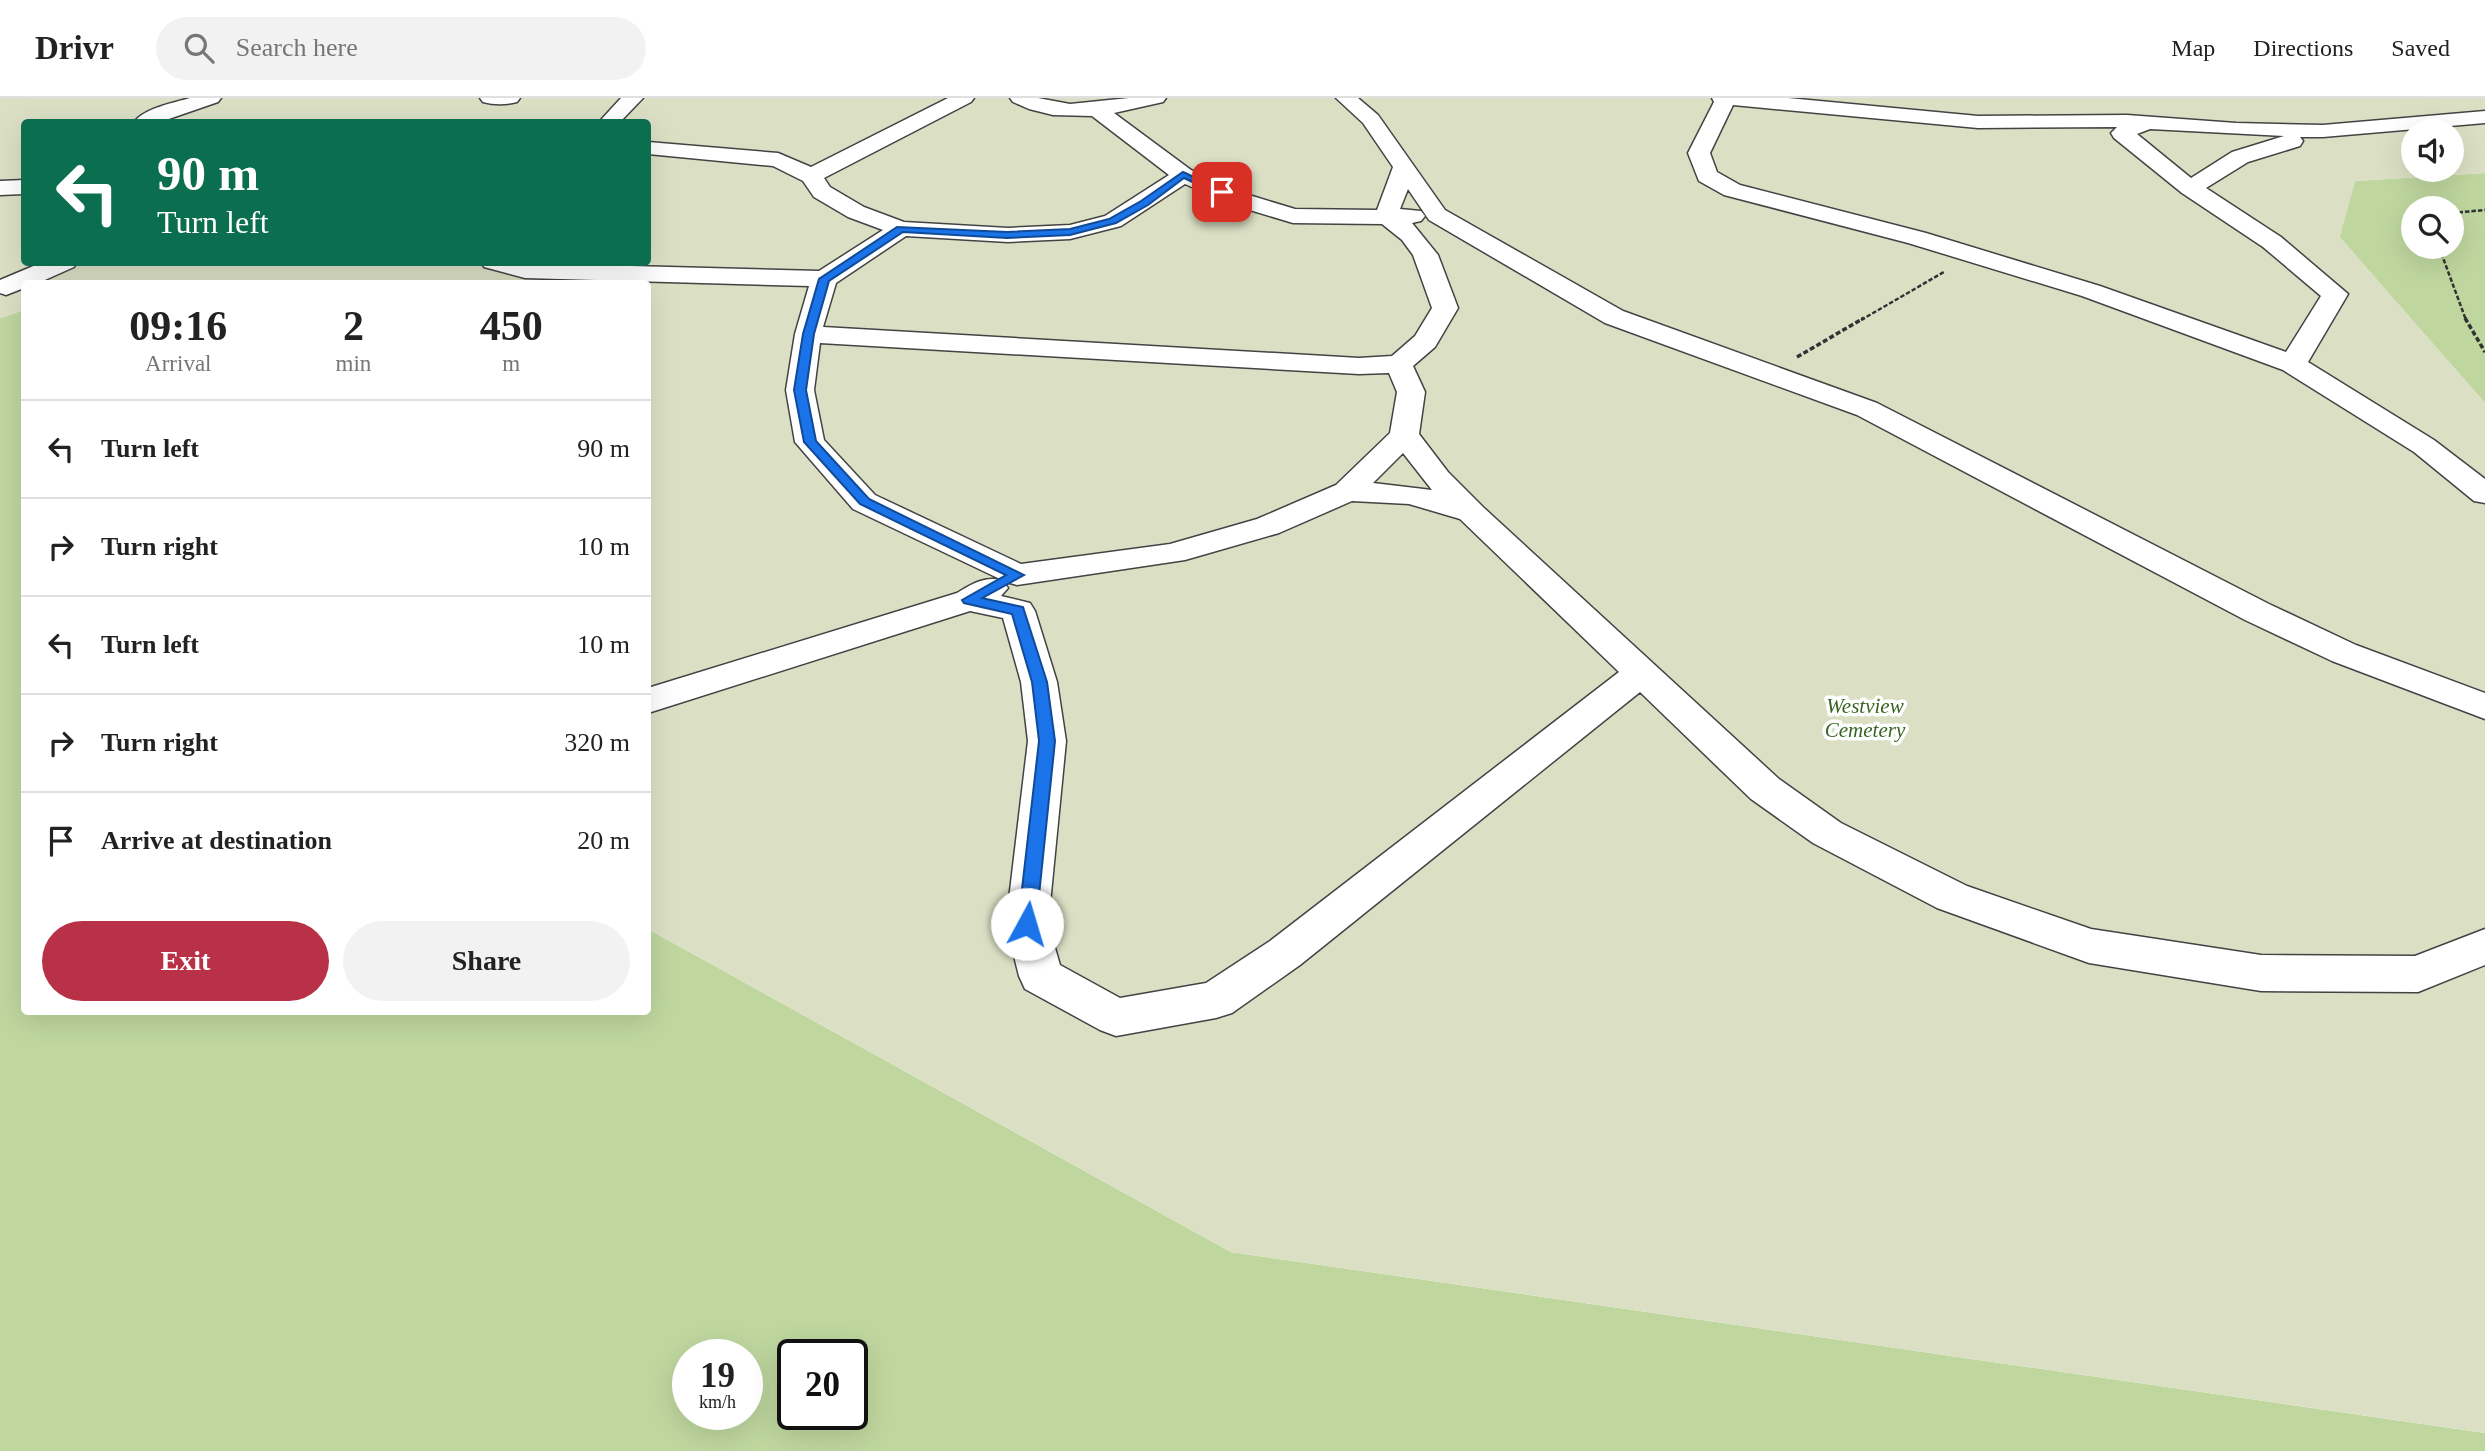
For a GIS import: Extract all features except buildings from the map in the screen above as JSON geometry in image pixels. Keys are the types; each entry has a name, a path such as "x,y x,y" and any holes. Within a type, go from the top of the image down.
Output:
{"lane":[{"path":"151,119 211,98"},
{"path":"490,98 510,98"},
{"path":"612,119 632,98"},
{"path":"811,176 964,98"},
{"path":"1020,98 1050,108 1098,111 1156,98"},
{"path":"1346,98 1371,119 1437,215 1614,317 1867,409 2098,531 2344,653 2485,707"},
{"path":"2485,117 2323,131 2236,130 2146,123 1978,122 1724,98 1699,153 1707,176 1732,190 1917,238 2077,287 2293,364 2424,446 2485,494"},
{"path":"2096,122 2100,98"},
{"path":"1098,111 1183,175 1241,200 1293,216 1327,218 1437,215"},
{"path":"2146,123 2122,133 2190,188 2272,242 2335,294 2293,364"},
{"path":"2190,188 2240,157 2323,131"},
{"path":"651,148 778,160 811,176 822,192 856,212 901,229 1007,235 1070,232 1113,221 1183,175"},
{"path":"1387,216 1404,167"},
{"path":"0,188 21,187"},
{"path":"808,334 1359,366 1399,364 1426,341 1445,307 1430,262 1409,229 1387,216"},
{"path":"499,266 514,277 824,279 901,229"},
{"path":"27,280 57,266"},
{"path":"824,279 808,334 800,390 810,442 864,502 1017,575"},
{"path":"651,700 969,600 1017,575 1173,553 1268,526 1347,492 1404,435 1410,392 1399,364"},
{"path":"1404,435 1437,478 1472,513 1765,789 1827,833 1952,897 2089,946 2261,973 2418,974 2485,946"},
{"path":"1347,492 1384,491 1422,496 1472,513"},
{"path":"969,600 1018,611 1040,682 1047,741 1027,924 1041,976 1116,1017 1216,1000 1285,953 1642,672"}],"path":[{"path":"2464,212 2485,210"},
{"path":"2442,259 2464,317 2485,352"},
{"path":"1769,373 1952,267"}],"green space":[{"name":"Westview Cemetery","path":"0,98 2485,98 2485,173 2464,174 2464,119 2401,119 2401,178 2355,181 2340,237 2485,403 2485,1433 1231,1252 651,931 651,280 21,280 21,311 0,318"},
{"path":"2485,173 2485,403 2339,237 2355,181 2401,178 2401,182 2464,182 2464,174"},
{"path":"21,311 21,1015 651,1015 651,931 1231,1252 2485,1433 2485,1451 0,1451 0,318"}],"route":[{"path":"1027,924 1047,741 1040,682 1018,611 969,600 1017,575 864,502 810,442 800,390 808,334 824,279 901,229 1007,235 1070,232 1113,221 1183,175 1222,192"}]}
